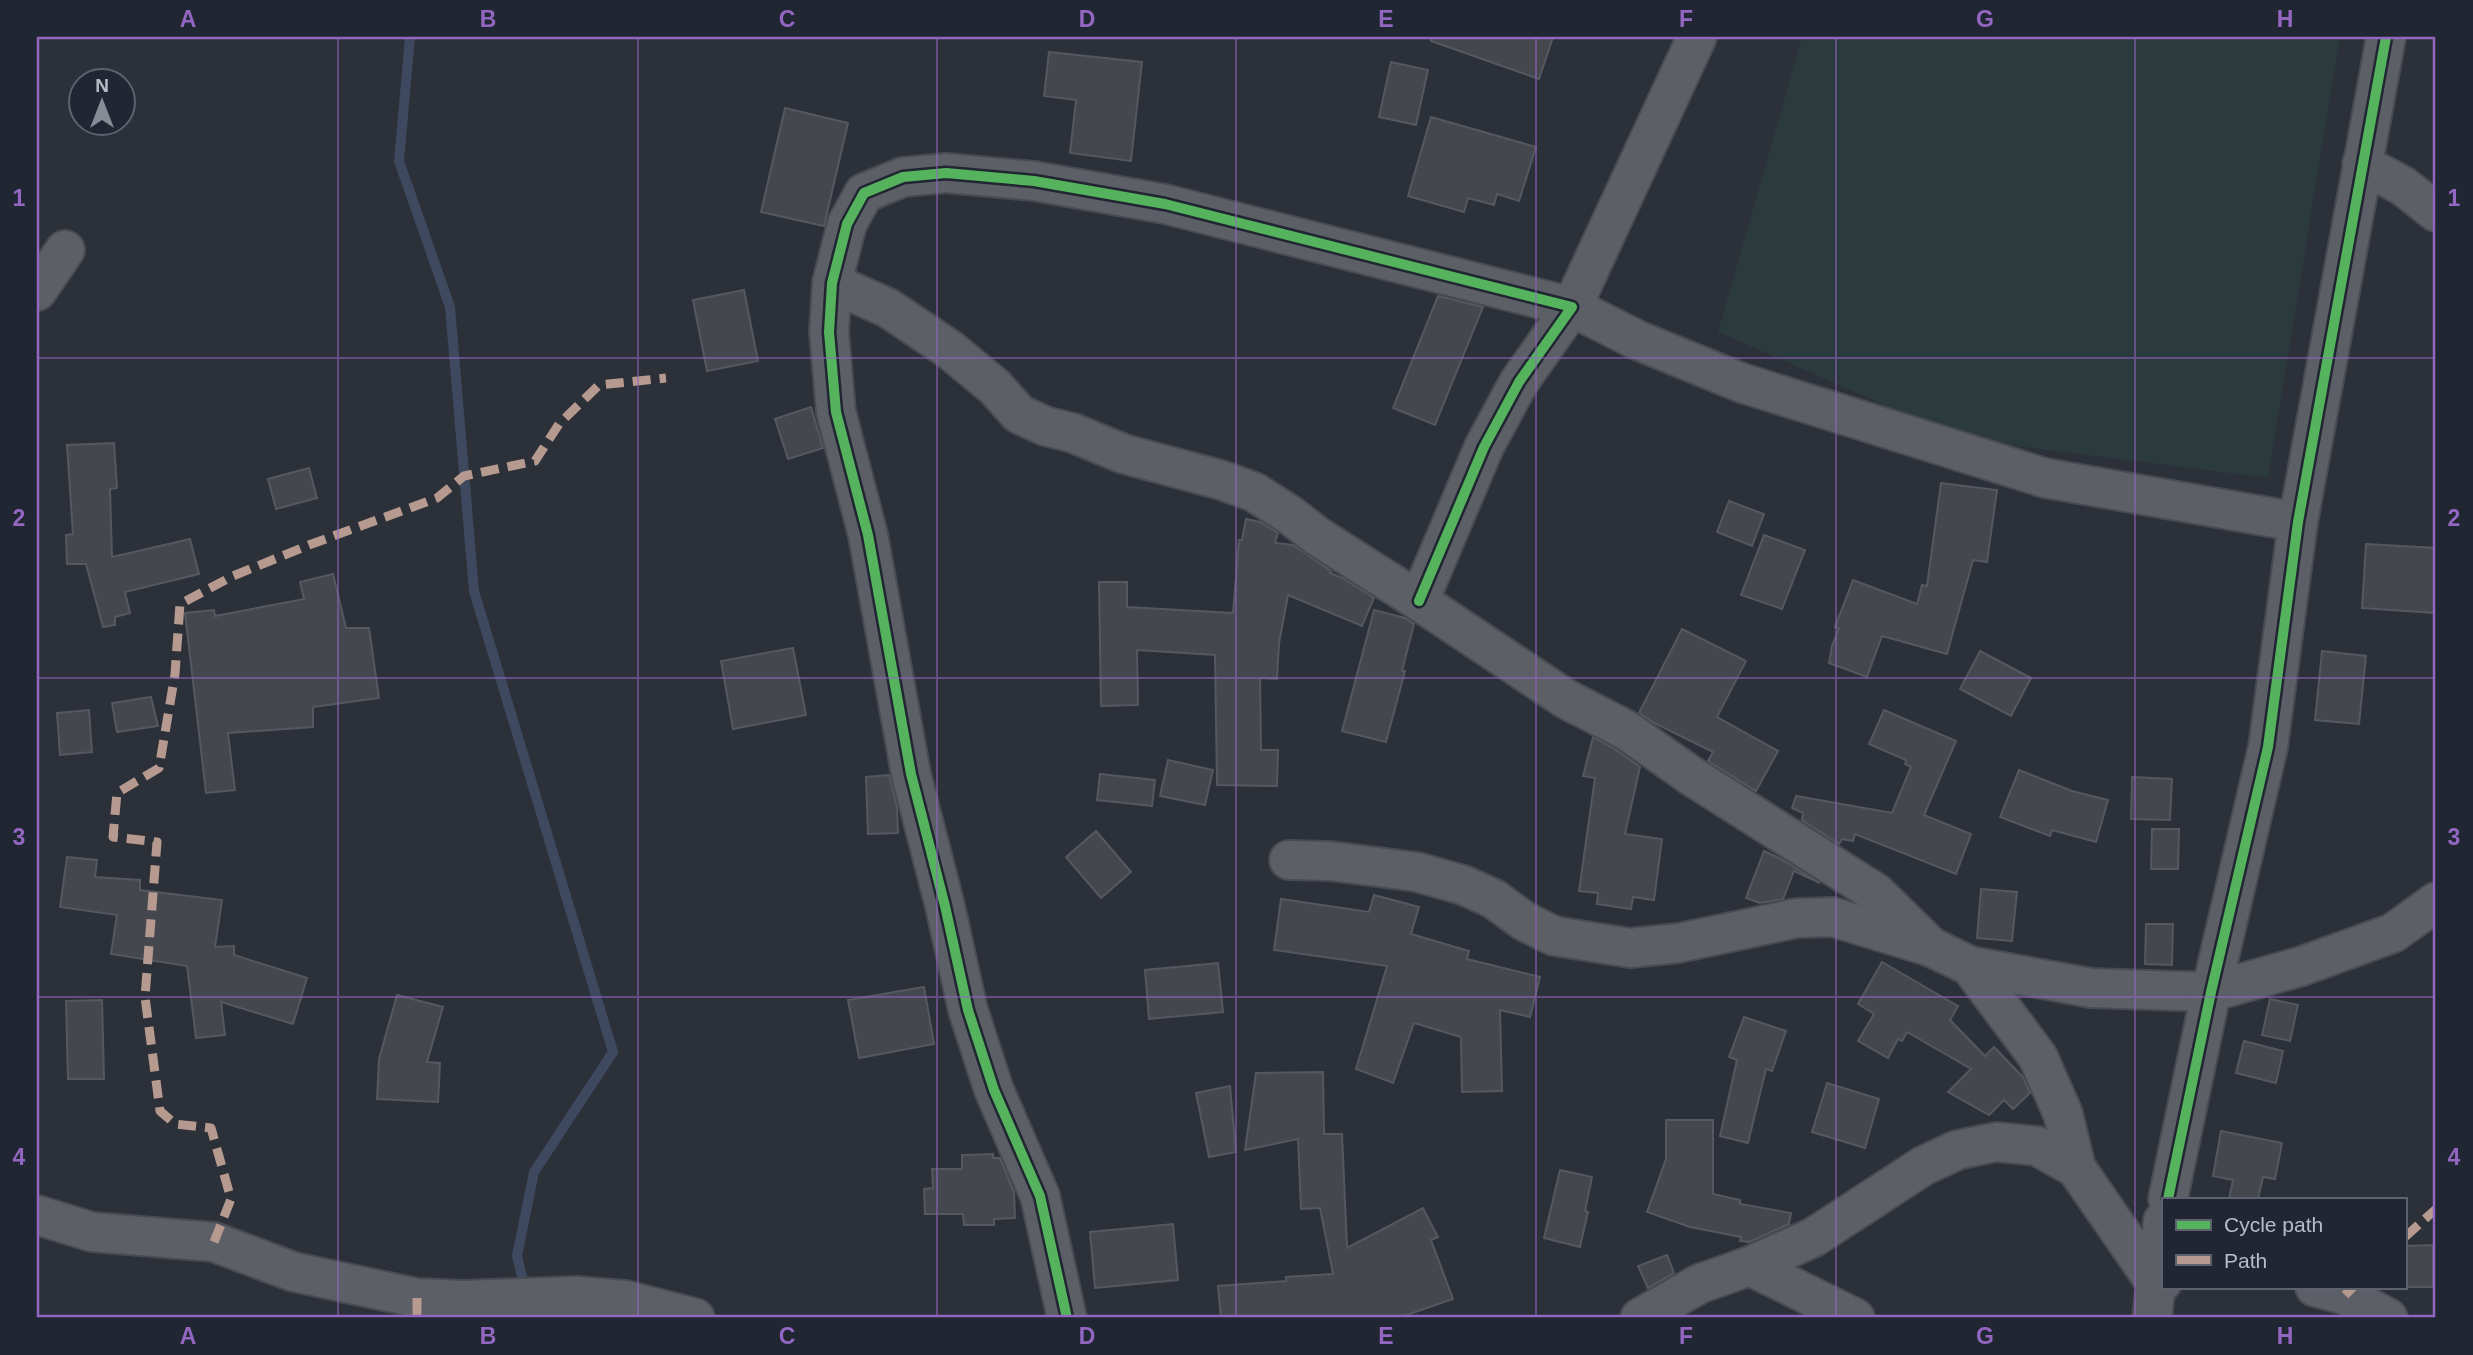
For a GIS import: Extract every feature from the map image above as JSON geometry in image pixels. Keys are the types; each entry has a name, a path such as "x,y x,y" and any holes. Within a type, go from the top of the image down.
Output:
{"street":[{"path":"1419,601 1484,447 1519,382 1572,307 1697,37"},
{"path":"2168,1198 2211,992 2269,747 2298,522 2386,37"},
{"path":"2362,164 2403,186 2436,212"},
{"path":"1066,1318 1040,1196 994,1090 968,1010 911,774 869,534 836,412 829,332 832,283 847,223 864,192 903,177 946,173 1034,181 1165,204 1572,307 1637,341 1742,383 2045,478 2298,522"},
{"path":"37,291 65,250"},
{"path":"832,283 888,308 949,349 995,387 1019,414 1124,454 1221,480 1254,492 1566,699 1626,730 1693,777 1876,893 1931,947"},
{"path":"1289,860 1330,861 1418,872 1463,885 1494,899 1524,921 1553,936 1630,948 1679,943 1797,918 1833,917 1931,947 1970,967 2091,988 2211,992 2302,967 2393,933 2436,902"},
{"path":"1970,967 2038,1056 2063,1114 2076,1168 2157,1294"},
{"path":"1640,1318 1699,1284 1750,1266 1814,1237 1923,1166 1957,1150 1996,1142 2037,1146 2076,1168"},
{"path":"37,1215 92,1232 214,1242 294,1272 417,1298 463,1300 577,1296 625,1300 695,1318"},
{"path":"2157,1294 2162,1233"},
{"path":"1750,1266 1855,1318"},
{"path":"2319,1288 2345,1295 2388,1318"}],"shaded area":[{"path":"1802,37 2340,37 2268,478 1962,439 1718,332"}],"building":[{"path":"1431,37 1553,37 1539,79 1431,41"},
{"path":"1049,52 1142,62 1131,161 1070,153 1076,100 1044,96"},
{"path":"1391,62 1428,70 1416,125 1379,117"},
{"path":"785,108 848,123 824,226 761,212"},
{"path":"1431,117 1536,147 1519,201 1497,194 1494,205 1468,198 1464,212 1408,196"},
{"path":"744,290 758,361 707,371 693,300"},
{"path":"1438,296 1483,307 1435,425 1393,408"},
{"path":"811,407 823,448 788,459 775,419"},
{"path":"114,443 117,488 110,489 112,557 190,539 199,574 125,592 130,613 115,617 115,625 103,627 86,564 67,564 66,535 73,534 67,445"},
{"path":"309,468 317,498 276,509 268,479"},
{"path":"1941,483 1997,490 1987,562 1973,560 1947,654 1882,636 1867,677 1829,663 1839,628 1835,627 1853,580 1917,604 1922,585 1927,586"},
{"path":"1729,501 1764,514 1752,546 1717,532"},
{"path":"1246,519 1260,522 1278,533 1275,543 1293,545 1331,571 1330,573 1374,598 1362,626 1288,595 1279,643 1277,679 1260,678 1261,750 1278,750 1277,786 1217,785 1215,655 1137,650 1138,705 1101,706 1099,582 1127,582 1127,607 1233,613 1239,540 1242,540"},
{"path":"1764,535 1805,550 1782,609 1741,595"},
{"path":"2366,544 2436,548 2435,613 2362,608"},
{"path":"333,574 346,628 369,628 379,698 313,707 313,727 228,733 235,790 206,793 185,613 214,610 215,616 304,599 300,582"},
{"path":"1374,610 1405,618 1414,624 1386,742 1342,731"},
{"path":"1682,629 1746,661 1717,717 1778,751 1756,791 1708,761 1713,752 1639,713"},
{"path":"793,648 806,715 733,729 721,661"},
{"path":"1980,651 2031,678 2011,716 1960,689"},
{"path":"2322,651 2366,656 2359,724 2315,720"},
{"path":"151,697 158,726 117,732 112,703"},
{"path":"89,710 92,752 60,755 57,713"},
{"path":"1884,710 1956,741 1924,815 1971,834 1956,874 1855,834 1853,841 1842,839 1839,844 1802,820 1803,813 1792,808 1796,796 1892,813 1911,767 1905,764 1906,760 1869,744"},
{"path":"1593,737 1640,767 1625,834 1662,839 1654,900 1633,897 1631,909 1597,904 1598,893 1579,891 1595,778 1583,776"},
{"path":"1168,760 1213,770 1205,805 1160,796"},
{"path":"2019,770 2072,791 2108,800 2096,842 2052,830 2050,836 2000,817"},
{"path":"1100,774 1155,780 1152,806 1097,800"},
{"path":"889,775 897,807 898,833 868,834 866,777"},
{"path":"2132,777 2172,779 2170,820 2131,819"},
{"path":"2152,829 2179,829 2178,869 2151,869"},
{"path":"1096,831 1131,872 1101,898 1066,857"},
{"path":"1764,851 1820,883 1794,871 1783,899 1760,903 1746,898"},
{"path":"67,857 97,860 95,877 140,880 140,890 222,900 215,947 234,946 234,955 307,978 293,1024 221,1002 225,1035 196,1038 187,966 111,954 117,915 60,907"},
{"path":"1981,889 2017,892 2012,941 1977,938"},
{"path":"1374,895 1419,907 1411,934 1469,951 1467,959 1540,977 1530,1017 1500,1010 1502,1091 1462,1092 1461,1037 1414,1023 1393,1083 1356,1069 1387,966 1274,950 1281,899 1369,912"},
{"path":"2146,924 2173,924 2172,965 2145,964"},
{"path":"1882,962 1958,1006 1950,1020 1985,1056 1994,1047 2023,1077 2030,1093 2013,1109 2004,1100 1989,1115 1948,1092 1971,1069 1907,1032 1902,1041 1898,1039 1888,1058 1858,1041 1874,1014 1858,1004"},
{"path":"1218,963 1223,1012 1149,1019 1145,970"},
{"path":"924,987 934,1044 859,1058 848,1000"},
{"path":"397,995 443,1007 427,1062 440,1063 438,1102 377,1099 379,1059"},
{"path":"2270,999 2298,1005 2290,1041 2262,1035"},
{"path":"102,1000 104,1079 68,1079 66,1001"},
{"path":"1744,1017 1786,1031 1772,1071 1766,1069 1748,1143 1720,1136 1737,1060 1729,1057"},
{"path":"2244,1041 2283,1051 2276,1083 2236,1073"},
{"path":"1323,1072 1324,1134 1342,1134 1347,1248 1423,1208 1438,1237 1431,1240 1453,1299 1398,1318 1221,1318 1218,1286 1333,1274 1320,1208 1301,1209 1298,1139 1245,1150 1256,1073"},
{"path":"1827,1083 1879,1099 1865,1148 1812,1132"},
{"path":"1230,1086 1236,1152 1209,1157 1196,1093"},
{"path":"1666,1120 1713,1120 1713,1194 1740,1200 1740,1204 1791,1213 1789,1224 1749,1242 1740,1241 1741,1237 1690,1227 1647,1212 1666,1159"},
{"path":"2221,1131 2282,1143 2275,1179 2263,1177 2258,1198 2229,1198 2233,1180 2213,1176"},
{"path":"993,1154 993,1158 1000,1158 1014,1192 1015,1218 994,1219 994,1225 964,1225 963,1214 925,1214 924,1189 933,1188 932,1169 962,1169 962,1155"},
{"path":"1560,1170 1592,1177 1580,1247 1544,1238"},
{"path":"1173,1224 1178,1280 1095,1288 1090,1232"},
{"path":"2433,1245 2433,1287 2406,1287 2406,1246"},
{"path":"1667,1255 1674,1273 1648,1288 1638,1266"}],"waterway":[{"path":"410,37 399,161 450,307 474,591 613,1052 534,1172 517,1256 532,1318"}],"marked path":[{"path":"214,1242 231,1199 211,1128 175,1124 160,1111 145,997 157,842 113,837 117,793 159,768 175,674 180,604 233,576 437,498 464,476 535,461 559,424 599,385 666,378"},
{"path":"2406,1236 2436,1209"},
{"path":"2345,1295 2352,1288"},
{"path":"417,1298 417,1318"}],"cycle path":[{"path":"2168,1198 2211,992 2268,747 2298,522 2386,37"},
{"path":"1067,1318 1040,1196 994,1090 968,1010 911,774 868,535 836,412 829,332 832,283 847,224 864,193 903,177 946,173 1034,181 1165,204 1572,307 1519,382 1484,447 1419,601"}]}
